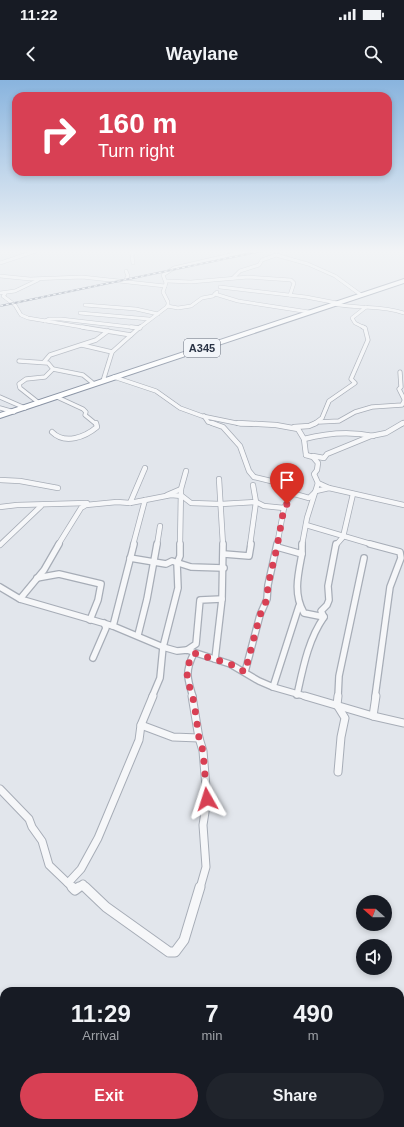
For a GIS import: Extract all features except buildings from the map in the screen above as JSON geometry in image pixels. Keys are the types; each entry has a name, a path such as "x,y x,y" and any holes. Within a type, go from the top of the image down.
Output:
{"highway":[{"name":"A345","path":"0,416 346,300"}],"street":[{"path":"8,300 15,305 21,315 28,318 132,335"},
{"path":"103,381 112,352 149,319 158,314 167,306 167,300"},
{"path":"167,306 182,308 191,306 198,300"},
{"path":"233,300 249,304 282,307 309,312"},
{"path":"318,300 364,308 388,307 403,313"},
{"path":"86,305 136,310 158,314"},
{"path":"293,428 297,426 306,428 319,422 323,418 328,403 355,383 351,379 368,340 364,328 355,324 352,318 364,308"},
{"path":"80,313 149,319"},
{"path":"44,321 49,318 140,328"},
{"path":"44,362 50,355 82,346 96,340 117,325"},
{"path":"82,346 112,352"},
{"path":"19,360 44,362 48,363 53,369 83,374 94,384"},
{"path":"39,403 20,388 20,384 26,379 45,377 53,369"},
{"path":"319,422 339,421 358,411 372,407 402,405 404,400 399,389 401,387 400,372"},
{"path":"114,377 156,391 180,408 204,416 241,424 276,424 298,429 304,439 306,455"},
{"path":"52,432 60,439 67,439 88,433 97,427 96,423 85,415 86,412 83,409 57,396"},
{"path":"0,398 25,408"},
{"path":"0,408 14,412"},
{"path":"204,416 208,422 223,428 240,446 249,471 254,477 275,482 277,489 309,498 316,491 329,488"},
{"path":"306,455 324,458 327,454 386,433 404,423"},
{"path":"304,439 327,434 359,433 374,436"},
{"path":"273,687 299,606 296,586 302,554 302,544 308,515 318,483 314,474 317,470 318,463 313,457 306,455"},
{"path":"130,503 145,468"},
{"path":"68,883 81,869 98,838 139,740 141,725 160,678 163,647 178,588 177,563 180,556 182,492 186,471"},
{"path":"215,659 224,568 219,479"},
{"path":"0,480 20,481 58,488"},
{"path":"318,483 329,488 404,505"},
{"path":"224,554 249,556 256,502 253,485"},
{"path":"182,492 191,503 221,504 256,502 264,506 284,508"},
{"path":"0,507 10,504 61,506 71,504 80,505 90,502 130,503 182,492"},
{"path":"245,672 260,615 267,599 268,585 284,508 292,495 295,493"},
{"path":"324,617 321,611 327,605 329,600 328,586 336,543 343,537 353,494"},
{"path":"113,626 145,500"},
{"path":"62,539 81,508 86,505 117,502"},
{"path":"20,598 50,562 80,505"},
{"path":"0,545 41,506"},
{"path":"306,525 343,537 404,551 400,564"},
{"path":"138,635 155,561 160,526"},
{"path":"372,544 400,552 401,558 390,587 373,716"},
{"path":"277,547 302,554"},
{"path":"130,558 166,564 172,562 191,567 224,568"},
{"path":"338,772 341,736 345,718 337,705 339,676 364,558"},
{"path":"37,578 59,574 101,584 98,600 90,620"},
{"path":"0,587 20,598 113,626 138,635 163,647 177,651 191,652 230,664 259,682 273,687 373,716 402,722"},
{"path":"0,789 30,819 32,827 45,848 49,865 75,890 83,884 89,892 106,907 169,952 175,952 184,940 206,867 203,825 207,799 203,751 199,738 194,702 187,678 188,665 191,652 196,644 200,600 222,599"},
{"path":"299,606 304,613 324,617"},
{"path":"297,694 304,664 316,626 324,617"},
{"path":"94,658 106,628 104,624"},
{"path":"141,725 173,737 199,738"}],"railway":[{"path":"0,306 29,300"}],"route":[{"path":"207,799 203,751 199,738 194,702 187,678 188,665 194,653 230,664 245,672 260,615 267,599 268,585 284,508 287,504"}]}
